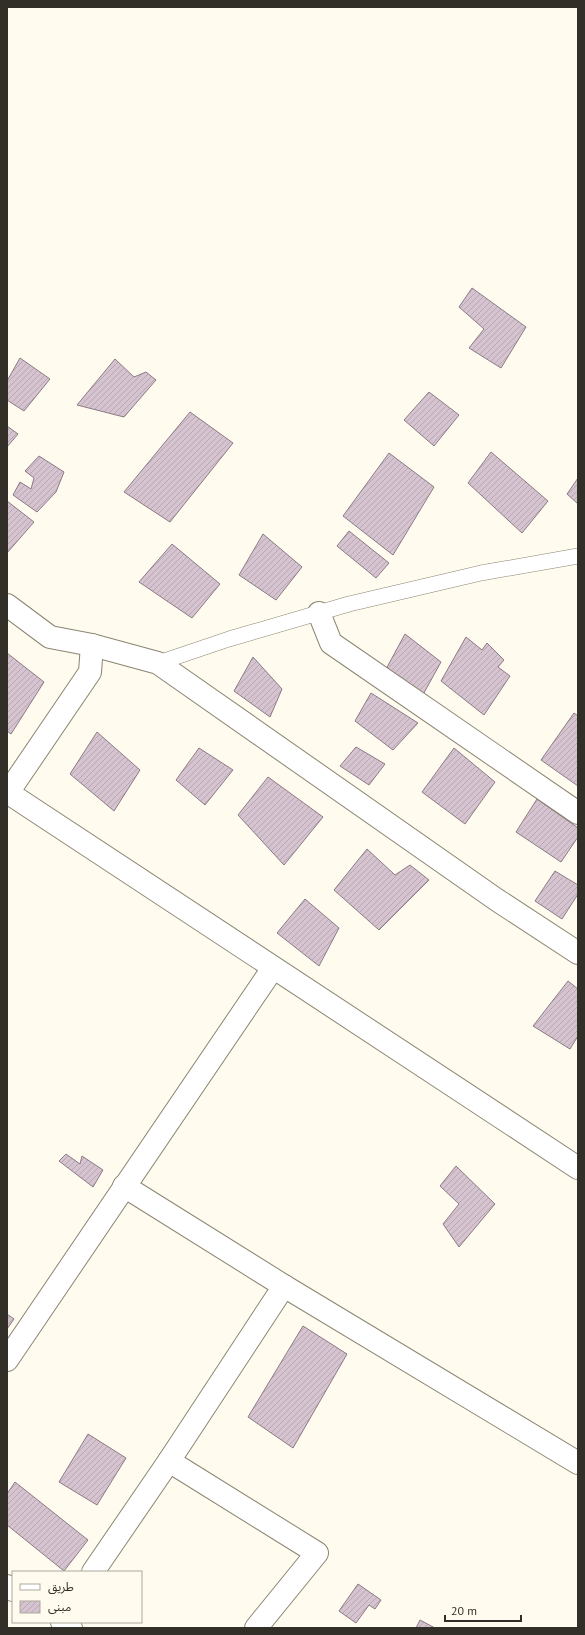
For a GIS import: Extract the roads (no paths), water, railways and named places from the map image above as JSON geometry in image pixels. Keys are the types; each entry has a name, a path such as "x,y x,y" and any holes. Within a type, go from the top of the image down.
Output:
{"street":[{"path":"7,605 50,637 158,663 497,900 578,953"},
{"path":"319,613 331,643 578,813"},
{"path":"92,646 90,672 7,793 578,1168"},
{"path":"7,1360 273,968"},
{"path":"124,1186 284,1286 578,1463"},
{"path":"94,1571 169,1461 284,1286"},
{"path":"169,1461 317,1553 256,1628"}],"lane":[{"path":"158,663 229,639 349,604 481,573 578,556"}]}
